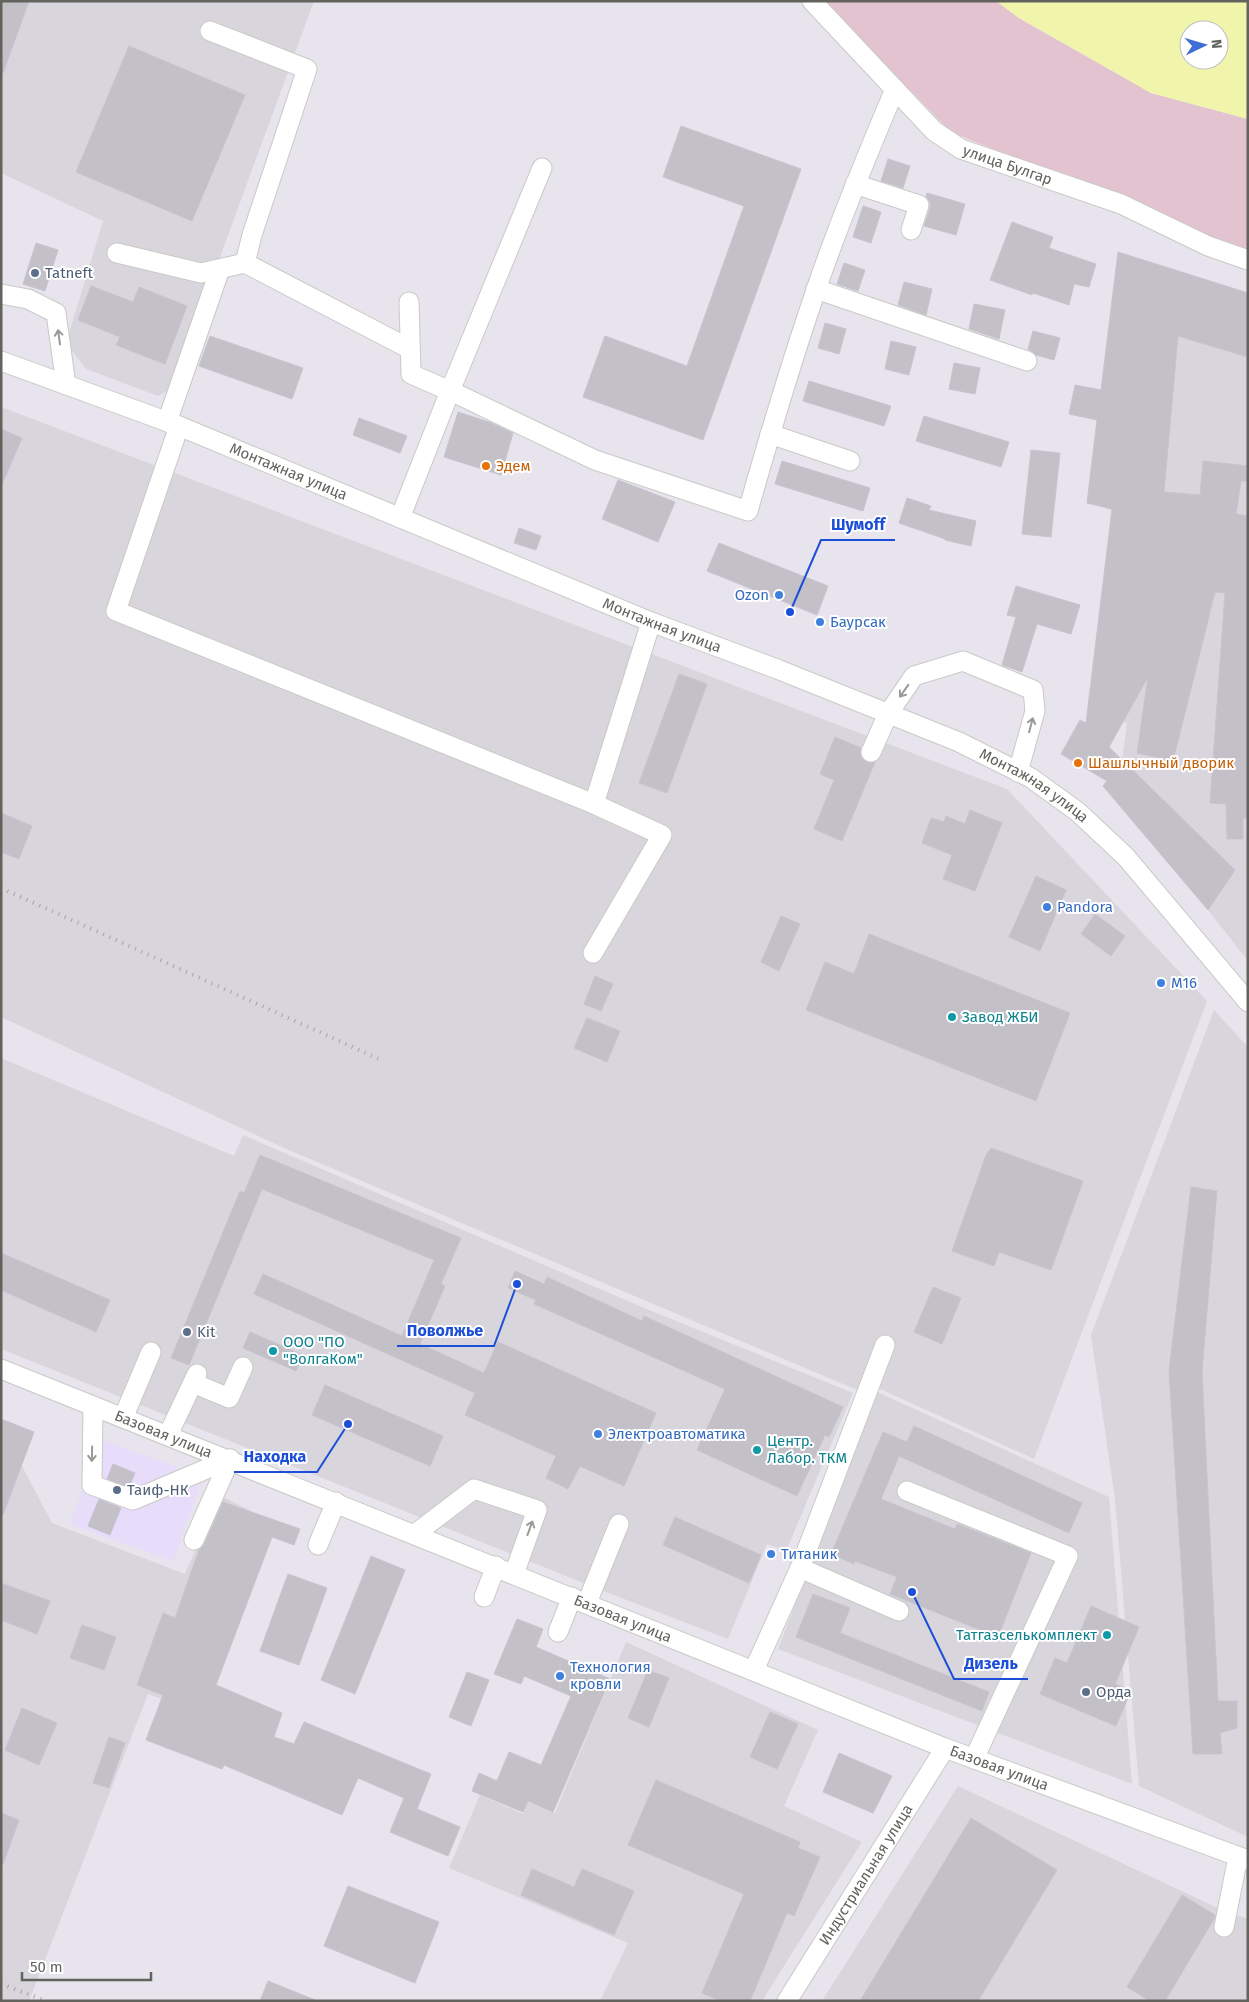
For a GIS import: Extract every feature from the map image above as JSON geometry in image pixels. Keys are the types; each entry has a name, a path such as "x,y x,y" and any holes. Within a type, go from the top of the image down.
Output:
{"street":[{"name":"улица Булгар","path":"812,1 934,131 961,148 1121,204 1208,246 1248,260"},
{"path":"210,31 308,69 252,235 245,263"},
{"path":"409,302 411,374 595,460 748,511 770,434 816,289 855,184 895,89"},
{"path":"400,518 542,168"},
{"path":"855,184 919,205 910,230"},
{"path":"117,253 201,273 245,263 410,349"},
{"path":"220,269 116,611 594,804 662,835 593,953"},
{"path":"816,289 1027,361"},
{"path":"1,294 28,299 56,313 66,386"},
{"name":"Монтажная улица","path":"1,361 173,424 651,622 776,669 959,742 1031,778 1078,812 1126,857 1248,1002"},
{"path":"770,434 850,461"},
{"path":"594,804 651,622"},
{"path":"871,752 888,714 914,676 963,661 1033,690 1035,711 1018,772"},
{"path":"754,1670 800,1568 885,1345"},
{"path":"123,1418 151,1352"},
{"path":"168,1435 195,1379 229,1398 243,1367"},
{"name":"Базовая улица","path":"1,1369 230,1459 974,1760 1243,1859"},
{"path":"93,1406 92,1484 100,1488 133,1500 230,1459"},
{"path":"194,1540 230,1459"},
{"path":"415,1534 474,1489 537,1510 514,1574"},
{"path":"907,1491 1068,1556 974,1760"},
{"path":"318,1545 336,1502"},
{"path":"558,1632 579,1600 619,1524"},
{"path":"484,1597 496,1566"},
{"path":"800,1568 900,1611"},
{"name":"Индустриальная улица","path":"786,2001 945,1748"},
{"path":"1224,1927 1243,1859"}],"shaded area":[{"path":"1,1 314,1 172,388 158,396 86,369 66,343 103,221 1,173"},
{"path":"823,1 996,1 1019,18 1151,93 1248,119 1248,256 1112,197 951,132"},
{"path":"996,1 1248,1 1248,119 1151,93 1019,18"},
{"path":"1118,252 1248,293 1248,961 1208,910 1103,786 1122,760 1127,723 1087,716 1112,510 1087,503"},
{"name":"Завод ЖБИ","path":"1,407 1007,789 1207,1001 1034,1459 878,1388 869,1395 284,1148 1,1017"},
{"path":"1214,1010 1248,1047 1248,1837 1139,1786 1115,1499 1091,1335"},
{"path":"1,1058 234,1156 243,1135 637,1305 853,1393 786,1551 767,1544 728,1639 606,1592 1,1349"},
{"path":"877,1392 1109,1497 1132,1784 778,1649"},
{"path":"1,1426 52,1523 185,1574 219,1495 251,1511 182,1706 148,1694 29,2001 1,2001"},
{"path":"102,1440 203,1477 173,1561 70,1524"},
{"path":"626,1642 818,1730 784,1806 862,1842 762,2001 600,2001 628,1943 449,1868 480,1795 523,1814 528,1802 555,1813"},
{"path":"958,1786 1222,1910 1248,1919 1248,2001 822,2001"}],"building":[{"path":"1,1 29,1 3,73 1,73"},
{"path":"129,46 245,95 192,221 76,172"},
{"path":"681,126 801,169 703,440 583,397 605,336 687,366 744,206 663,177"},
{"path":"888,159 910,166 903,188 881,181"},
{"path":"927,193 965,204 956,235 924,226 930,208 930,202 926,196"},
{"path":"863,206 881,212 871,243 853,237"},
{"path":"1012,222 1053,237 1049,248 1096,264 1089,287 1074,284 1069,305 1033,293 1032,295 990,280"},
{"path":"36,243 58,250 45,291 23,284"},
{"path":"1118,252 1248,293 1248,357 1178,336 1164,492 1200,495 1203,461 1248,466 1248,481 1241,481 1236,514 1248,516 1248,818 1243,818 1243,839 1227,839 1226,804 1210,803 1225,593 1215,592 1173,761 1137,753 1148,677 1109,747 1235,870 1208,910 1103,786 1107,781 1061,754 1080,720 1086,723 1112,509 1087,503 1097,420 1069,414 1075,385 1101,390"},
{"path":"844,263 865,270 858,291 837,284"},
{"path":"904,282 932,289 926,315 898,305"},
{"path":"91,286 133,302 139,287 187,306 165,364 116,345 120,337 78,320"},
{"path":"974,304 1005,310 999,339 969,329"},
{"path":"825,323 846,329 839,354 818,348"},
{"path":"1033,331 1060,338 1054,360 1036,355 1028,349"},
{"path":"210,336 303,368 292,399 199,366"},
{"path":"891,341 916,347 909,375 885,369"},
{"path":"954,363 980,368 975,394 949,389"},
{"path":"809,381 891,406 884,426 803,401"},
{"path":"458,412 489,422 513,433 501,475 444,457"},
{"path":"924,416 1009,442 1001,467 916,441"},
{"path":"359,418 407,436 400,453 353,435"},
{"path":"1,429 22,438 1,487"},
{"path":"1031,450 1060,453 1051,537 1022,534"},
{"path":"782,461 870,488 863,511 775,484"},
{"path":"618,480 675,502 658,542 602,519"},
{"path":"907,498 931,506 929,510 976,521 971,546 945,540 899,523"},
{"path":"519,528 541,536 536,550 514,543"},
{"path":"719,543 828,586 817,615 707,571"},
{"path":"1016,586 1080,605 1071,634 1037,624 1022,672 1002,665 1016,617 1007,615"},
{"path":"679,674 707,684 667,793 639,783"},
{"path":"835,737 861,748 860,754 862,759 867,762 875,762 842,841 814,829 834,780 820,774"},
{"path":"970,810 1002,823 975,891 943,879 952,855 922,843 931,818 944,822 946,816 965,824"},
{"path":"1,813 32,826 19,859 1,852"},
{"path":"1036,876 1066,890 1040,951 1009,937"},
{"path":"1095,914 1125,936 1111,956 1081,934"},
{"path":"781,916 800,924 779,971 761,962"},
{"name":"Завод ЖБИ","path":"869,934 1070,1013 1036,1101 806,1010 825,962 854,974"},
{"path":"595,976 613,984 601,1011 584,1004"},
{"path":"587,1018 620,1031 607,1062 574,1048"},
{"path":"991,1148 1083,1181 1051,1270 999,1252 994,1266 952,1251 986,1155"},
{"path":"260,1155 461,1238 441,1284 445,1286 420,1344 484,1373 498,1342 656,1413 624,1486 580,1466 568,1489 546,1478 556,1456 465,1415 475,1393 254,1294 263,1274 402,1336 434,1260 262,1189 189,1365 171,1358 240,1191 244,1193"},
{"path":"1191,1187 1217,1191 1202,1372 1218,1701 1237,1701 1237,1728 1220,1733 1222,1754 1193,1754 1169,1371"},
{"path":"1,1253 110,1300 96,1332 1,1290"},
{"path":"515,1271 544,1284 547,1277 642,1321 644,1316 843,1407 829,1437 825,1435 797,1496 697,1450 725,1389 534,1304 536,1300 508,1288"},
{"path":"933,1287 961,1298 942,1344 914,1332"},
{"name":"ООО \"ПО \"ВолгаКом\"","path":"250,1332 303,1355 296,1371 243,1348"},
{"path":"325,1385 443,1436 430,1466 312,1415"},
{"path":"1,1419 34,1432 3,1515 1,1515"},
{"path":"914,1426 1082,1503 1069,1533 899,1456 881,1499 955,1529 957,1524 1031,1553 998,1637 890,1594 897,1577 855,1561 854,1564 831,1554 883,1432 907,1442"},
{"path":"113,1464 135,1473 129,1487 107,1479"},
{"path":"99,1499 121,1508 110,1535 88,1526"},
{"path":"223,1502 300,1529 294,1545 272,1537 216,1685 282,1713 274,1737 294,1744 304,1722 431,1774 417,1809 460,1827 448,1856 390,1832 404,1798 358,1778 342,1815 224,1765 222,1769 146,1740 163,1695 137,1685 163,1613 175,1618 199,1550 204,1545"},
{"path":"675,1517 761,1555 749,1583 663,1545"},
{"path":"371,1556 405,1570 355,1694 321,1680"},
{"path":"288,1574 327,1588 299,1665 260,1651"},
{"path":"1,1583 50,1601 37,1634 1,1620"},
{"path":"813,1594 850,1608 840,1633 989,1692 982,1711 796,1637"},
{"path":"1091,1606 1139,1627 1115,1684 1131,1691 1116,1726 1040,1694 1055,1658 1067,1663"},
{"path":"517,1619 543,1629 536,1647 610,1679 553,1812 528,1801 523,1812 472,1791 479,1773 497,1781 509,1752 541,1765 571,1696 524,1676 521,1684 494,1674"},
{"path":"82,1625 116,1637 104,1670 70,1658"},
{"path":"648,1670 669,1678 649,1727 628,1718"},
{"path":"467,1672 489,1680 471,1726 449,1717"},
{"path":"22,1708 57,1723 39,1765 5,1750"},
{"path":"770,1712 798,1724 777,1769 750,1757"},
{"path":"109,1737 125,1743 109,1788 93,1783"},
{"path":"839,1753 892,1776 873,1813 823,1792"},
{"path":"656,1780 800,1842 798,1848 820,1857 794,1916 787,1913 750,2001 721,2001 702,1993 744,1894 628,1845"},
{"path":"1,1813 19,1820 3,1864 1,1864"},
{"path":"971,1818 1057,1870 978,2001 860,2001"},
{"path":"532,1869 574,1887 582,1869 634,1891 614,1935 521,1895"},
{"path":"348,1886 439,1922 415,1983 324,1946"},
{"path":"1182,1895 1215,1915 1214,1919 1165,2001 1150,2001 1127,1987"},
{"path":"268,1981 315,2000 315,2001 260,2001"}],"railway":[{"path":"1,888 379,1059"},
{"path":"1,1984 46,2001"}],"place":[{"name":"Tatneft","path":"35,273"},
{"name":"Эдем","path":"486,466"},
{"name":"Ozon","path":"779,595"},
{"name":"Шумоff","path":"790,612"},
{"name":"Баурсак","path":"820,622"},
{"name":"Шашлычный дворик","path":"1078,763"},
{"name":"Pandora","path":"1047,907"},
{"name":"М16","path":"1161,983"},
{"name":"Завод ЖБИ","path":"952,1017"},
{"name":"Поволжье","path":"517,1284"},
{"name":"Kit","path":"187,1332"},
{"name":"ООО \"ПО \"ВолгаКом\"","path":"273,1351"},
{"name":"Находка","path":"348,1424"},
{"name":"Электроавтоматика","path":"598,1434"},
{"name":"Центр. Лабор. ТКМ","path":"757,1450"},
{"name":"Таиф-НК","path":"117,1490"},
{"name":"Титаник","path":"771,1554"},
{"name":"Дизель","path":"912,1592"},
{"name":"Татгазселькомплект","path":"1107,1635"},
{"name":"Технология кровли","path":"560,1676"},
{"name":"Орда","path":"1086,1692"}]}
